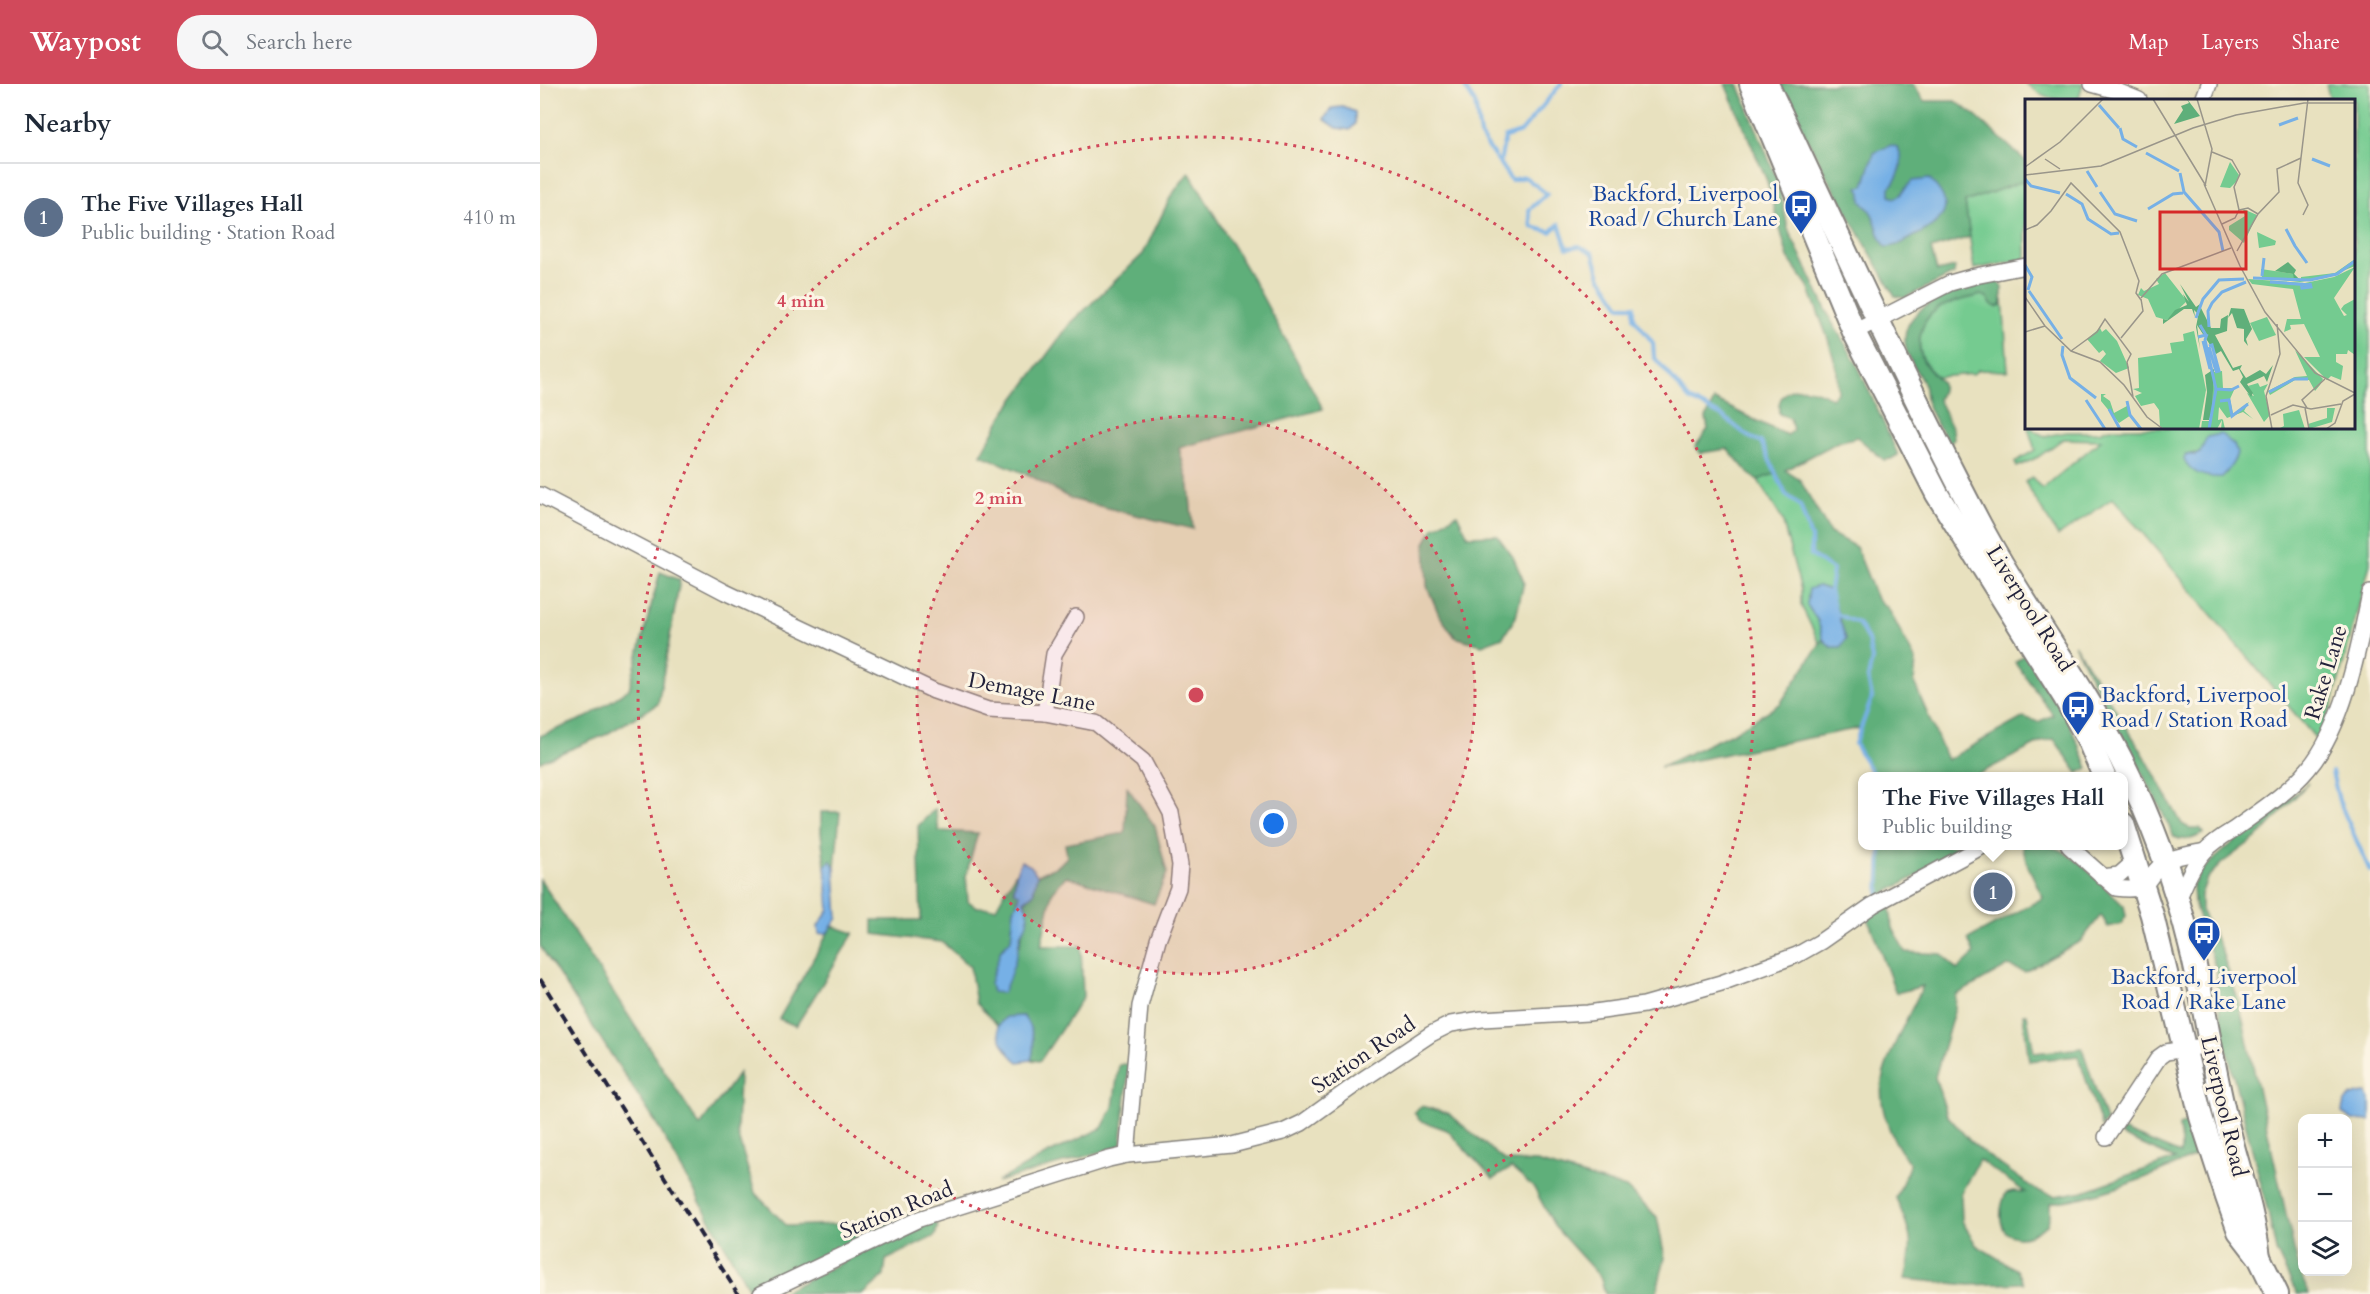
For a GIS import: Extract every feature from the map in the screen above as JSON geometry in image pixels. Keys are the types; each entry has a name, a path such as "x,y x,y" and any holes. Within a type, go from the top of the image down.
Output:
{"highway":[{"name":"Liverpool Road","path":"1751,84 1854,332 1937,494 2065,698 2088,739 2102,772"},
{"name":"Liverpool Road","path":"1767,84 1878,320 1981,528 2098,717 2127,772"},
{"name":"Liverpool Road","path":"2128,775 2165,862 2192,951 2210,1045 2238,1168 2255,1226 2259,1257"},
{"name":"Liverpool Road","path":"2128,836 2144,886 2201,1117 2239,1230 2259,1257 2277,1294"}],"street":[{"path":"2092,84 2137,99"},
{"path":"2204,99 2209,84"},
{"path":"1854,332 1950,283 2025,266"},
{"name":"Demage Lane","path":"540,495 725,592 934,691 988,710 1045,713 1096,723 1143,761 1171,813 1180,865 1178,888 1158,940 1140,1006 1128,1155"},
{"name":"Rake Lane","path":"2178,900 2186,881 2205,851 2290,787 2308,770 2324,748 2357,653 2370,593"},
{"path":"1045,713 1054,654 1076,617"},
{"name":"Station Road","path":"762,1294 919,1219 1109,1159 1128,1155 1232,1146 1283,1132 1302,1123 1431,1034 1451,1024 1482,1019 1588,1013 1644,1005 1721,982 1797,955 1873,905 1976,850"},
{"path":"2074,850 2116,888 2135,889 2144,886 2165,862"},
{"name":"Rake Lane","path":"2165,862 2205,851"},
{"path":"2102,877 2119,875 2136,860"},
{"path":"2106,1137 2159,1057 2166,1052 2210,1045"}],"green space":[{"path":"1725,84 1738,84 1779,184 1788,229 1833,324 1856,362 1898,455 1884,460 1857,437 1838,442 1785,470 1800,480 1830,533 1856,547 1877,599 1888,608 1916,661 1914,682 1947,760 2024,717 2038,722 2053,715 2015,662 2028,652 2059,698 2088,768 2077,772 2054,739 2041,742 1983,772 1872,772 1855,744 1860,728 1660,767 1734,732 1780,704 1823,639 1831,647 1846,639 1830,590 1833,570 1811,555 1811,538 1800,505 1786,495 1777,473 1758,480 1749,474 1728,449 1700,453 1695,447 1708,429 1706,418 1714,400 1788,435 1793,430 1790,418 1779,414 1779,403 1783,396 1797,389 1815,390 1831,398 1838,392 1837,370 1828,339 1808,286 1788,258 1767,181"},
{"path":"1779,84 1913,84 1924,101 1955,101 1971,112 2025,160 2025,180 1965,202 1970,237 1931,249 1937,271 1955,267 1954,274 1904,298 1895,296 1827,177"},
{"path":"2026,84 2083,84 2078,99 2056,99 2039,93"},
{"path":"2326,84 2370,84 2370,564 2332,705 2317,740 2113,498 2058,536 2025,482 2032,477 2042,489 2101,440 2063,439 2038,457 2017,467 2015,462 2035,450 2028,429 2033,429 2045,436 2067,432 2099,432 2106,429 2355,429 2355,99 2330,99","holes":["2225,439 2234,445 2235,459 2222,477 2186,454 2200,453"]},
{"path":"1189,172 1256,285 1323,409 1179,448 1189,486 1193,529 1071,499 1031,476 981,455 1004,413 1069,325 1143,254 1171,196"},
{"path":"2025,180 2025,259 1974,269 1965,202"},
{"path":"1997,280 2002,287 2002,305 1996,307 1987,297 1981,295 1960,300 1942,306 1928,317 1923,326 1919,341 1921,353 1926,365 1942,384 1938,399 1953,430 1954,439 1949,444 1926,401 1924,385 1907,352 1905,335 1910,321 1920,310 1934,301 1967,288"},
{"path":"1981,295 1987,297 1991,304 2002,304 2003,299 2008,371 1978,370 1973,374 1938,377 1924,360 1921,351 1921,332 1925,322 1931,314 1944,305"},
{"path":"1775,468 1786,495 1800,505 1811,538 1811,555 1833,570 1830,590 1818,586 1807,605 1818,621 1823,639 1820,644 1801,605 1801,590 1782,519 1758,480"},
{"path":"1457,514 1468,536 1497,535 1513,557 1524,582 1516,617 1503,637 1482,645 1455,637 1439,615 1427,586 1425,543 1434,528"},
{"path":"660,572 680,580 658,704 605,735 540,762 540,736 587,717 629,689"},
{"path":"2074,644 2144,755 2182,824 2189,828 2200,828 2204,833 2189,839 2174,837"},
{"path":"2308,783 2261,834 2222,863 2207,878 2201,895 2201,910 2221,949 2239,1003 2298,1264 2298,1276 2301,1276 2309,1294 2297,1294 2276,1251 2225,1043 2217,995 2217,972 2194,903 2193,885 2200,872 2246,831"},
{"path":"1127,787 1155,826 1167,873 1154,904 1066,876 1052,893 1041,946 1081,946 1083,997 1040,1061 1031,1060 1033,1037 1023,1016 1006,1017 998,1026 976,1003 970,967 942,942 873,934 873,920 921,920 918,826 935,809 939,831 978,833 966,875 968,901 977,907 996,908 1017,870 1014,889 1021,895 1014,910 1011,940 1001,950 1020,946 1027,920 1024,901 1033,894 1037,875 1058,866 1067,857 1065,844 1125,833"},
{"path":"821,812 840,812 835,868 831,861 825,866"},
{"path":"1881,850 1965,850 1879,896"},
{"path":"2023,850 2061,850 2081,864 2124,906 2126,916 2121,924 2108,927 2101,915 2081,941 2025,972 2008,966 1956,995 1955,1008 1935,1077 1947,1115 1970,1141 1987,1155 2036,1190 2055,1196 2084,1191 2175,1159 2120,1135 2122,1130 2180,1154 2179,1125 2187,1122 2192,1124 2200,1149 2199,1154 2126,1184 2088,1196 2050,1203 2047,1225 2024,1237 2007,1233 2001,1221 2001,1214 2006,1193 2025,1192 1979,1160 1961,1193 1962,1221 1976,1245 2017,1270 2024,1283 1970,1285 1905,1279 1911,1246 1908,1229 1896,1198 1910,1164 1890,1131 1881,1094 1885,1069 1893,1048 1923,986 1896,993 1867,916 1889,904 1893,928 1905,952 1942,954 1957,970 1974,954 1968,939 2043,898"},
{"path":"540,879 700,1126 739,1073 737,1133 755,1193 787,1226 838,1224 911,1215 911,1218 836,1250 751,1293 656,1123 540,946"},
{"path":"832,926 854,933 796,1026 779,1019"},
{"path":"2023,1014 2027,1014 2034,1053 2082,1048 2106,1121 2102,1127 2078,1056 2029,1061"},
{"path":"1119,1065 1129,1065 1121,1146 997,1182 1045,1155 1102,1128 1113,1107"},
{"path":"1421,1106 1448,1113 1505,1161 1537,1162 1626,1188 1657,1217 1665,1258 1656,1294 1605,1294 1601,1278 1555,1227 1534,1188 1511,1168 1493,1179 1447,1130 1419,1120 1414,1112"},
{"path":"934,1222 938,1225 935,1236 886,1260 884,1276 864,1294 779,1294 890,1238"}],"water":[{"path":"1343,107 1355,112 1355,124 1350,130 1337,128 1324,119 1332,108"},
{"path":"1891,145 1897,147 1900,152 1901,162 1897,178 1890,187 1890,196 1895,198 1900,195 1912,181 1929,179 1938,189 1945,206 1944,213 1932,226 1900,244 1886,247 1879,235 1872,213 1861,201 1858,187 1864,186 1874,153"},
{"path":"2221,434 2234,445 2237,453 2227,472 2222,477 2210,477 2195,472 2184,459 2186,454 2200,453 2207,437"},
{"path":"1818,586 1830,590 1846,639 1841,647 1831,647 1823,639 1818,621 1807,605 1809,589"},
{"path":"831,861 835,868 838,918 827,933 819,934 818,926 829,910 825,866"},
{"path":"1021,861 1031,866 1037,875 1033,894 1024,901 1028,919 1021,934 1014,966 1003,993 992,992 990,983 1001,950 1011,940 1014,910 1020,895 1014,890"},
{"path":"1023,1016 1031,1031 1033,1048 1031,1060 1018,1062 1004,1046 998,1026 1006,1017"},
{"path":"2366,1093 2370,1100 2370,1121 2353,1120 2352,1114 2342,1113 2346,1100 2356,1094"}],"waterway":[{"path":"1467,84 1465,88 1475,103 1480,135 1511,180 1525,177 1547,194 1529,210 1532,227 1551,232 1559,224 1567,248 1579,246 1593,253 1600,276 1620,306 1634,306 1634,318 1653,343 1654,357 1689,399 1724,417 1749,437 1761,442 1786,495 1800,505 1811,538 1811,555 1833,570 1830,590 1836,614 1858,623 1868,640 1872,659 1868,678 1872,698 1855,744 1872,772"},
{"path":"1500,163 1505,137 1521,132 1561,84"},
{"path":"2332,772 2339,801 2370,871"},
{"path":"1879,896 1881,850"}],"railway":[{"path":"540,979 738,1294"}],"place":[{"name":"Backford, Liverpool Road / Church Lane","path":"1801,235"},
{"name":"Backford, Liverpool Road / Station Road","path":"2078,736"},
{"name":"The Five Villages Hall","path":"1993,892"},
{"name":"Backford, Liverpool Road / Rake Lane","path":"2204,962"}]}
